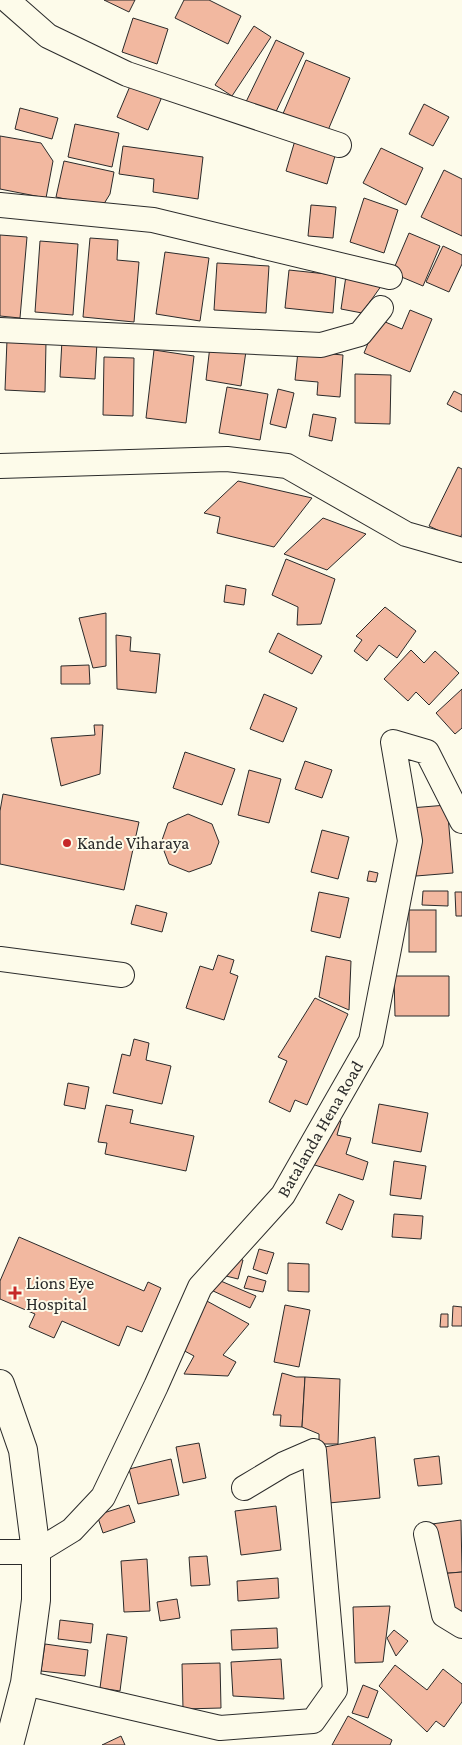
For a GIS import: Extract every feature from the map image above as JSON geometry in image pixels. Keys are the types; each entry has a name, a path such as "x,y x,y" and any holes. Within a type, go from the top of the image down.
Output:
{"main road":[{"path":"0,1384 23,1450 36,1552 36,1600 25,1683 10,1745"}],"street":[{"path":"7,0 48,36 127,74 339,146"},
{"path":"0,205 153,220 390,277"},
{"path":"0,330 321,345 360,334 381,308"},
{"path":"0,466 226,460 287,466 406,534 462,550"},
{"name":"Batalanda Hena Road","path":"36,1552 72,1530 103,1497 156,1386 200,1287 283,1195 371,1040 410,841 393,742 427,752 462,821"},
{"path":"0,959 122,975"},
{"path":"25,1683 220,1728 313,1721 335,1690 314,1451 284,1464 244,1488"},
{"path":"426,1534 444,1615 462,1626"},
{"path":"0,1552 36,1552"}],"building":[{"path":"104,0 135,0 129,12"},
{"path":"184,0 209,0 241,16 228,44 175,18"},
{"path":"133,18 168,29 157,64 122,52"},
{"path":"254,26 271,37 232,96 215,85"},
{"path":"276,40 304,53 272,120 244,106"},
{"path":"306,60 350,78 326,135 282,116"},
{"path":"133,79 164,92 148,130 117,117"},
{"path":"424,104 449,117 433,146 409,134"},
{"path":"20,108 58,118 52,139 15,129"},
{"path":"75,124 119,133 112,167 68,157"},
{"path":"0,136 41,143 53,161 46,198 0,189"},
{"path":"296,137 337,149 327,184 286,171"},
{"path":"123,146 203,157 198,199 153,192 154,179 119,174"},
{"path":"381,148 423,168 406,205 363,183"},
{"path":"64,161 114,172 110,194 102,207 56,197"},
{"path":"444,170 462,179 462,236 421,217"},
{"path":"364,198 398,210 384,253 350,242"},
{"path":"311,205 336,207 333,238 308,236"},
{"path":"409,233 440,246 423,286 392,273"},
{"path":"0,235 27,237 20,318 0,316"},
{"path":"90,238 118,240 117,260 139,262 134,322 83,317"},
{"path":"40,241 78,244 73,315 35,312"},
{"path":"443,246 462,255 462,264 449,292 426,282"},
{"path":"165,252 209,258 200,321 156,314"},
{"path":"217,263 269,266 266,313 214,310"},
{"path":"289,270 336,275 333,313 285,308"},
{"path":"346,276 384,282 362,313 341,309"},
{"path":"410,310 432,319 410,372 364,353 378,319 402,329"},
{"path":"7,340 46,342 45,392 5,390"},
{"path":"62,340 97,342 95,379 60,377"},
{"path":"210,346 246,351 241,386 206,380"},
{"path":"154,350 194,356 186,423 146,418"},
{"path":"298,351 343,355 340,397 317,395 318,382 295,380"},
{"path":"104,357 134,358 133,416 103,415"},
{"path":"355,374 391,375 390,424 355,423"},
{"path":"227,387 268,394 260,440 219,433"},
{"path":"278,389 294,393 286,428 270,424"},
{"path":"454,391 462,395 462,412 447,404"},
{"path":"313,414 336,418 332,441 309,436"},
{"path":"458,467 462,469 462,534 459,540 429,526"},
{"path":"238,481 312,498 274,547 217,533 220,517 204,513"},
{"path":"323,518 366,534 327,570 284,554"},
{"path":"286,559 335,579 321,624 297,625 298,607 272,595"},
{"path":"226,585 246,589 244,605 224,602"},
{"path":"385,607 416,631 397,658 379,645 367,661 354,651 362,640 356,636"},
{"path":"106,613 106,666 93,668 79,618"},
{"path":"278,633 322,656 312,674 269,652"},
{"path":"116,635 131,637 130,651 160,654 156,693 117,689"},
{"path":"411,650 424,663 435,651 459,673 429,705 416,692 408,701 384,679"},
{"path":"89,665 90,684 61,684 61,666"},
{"path":"462,689 462,728 455,734 436,713"},
{"path":"264,694 297,708 283,742 250,729"},
{"path":"94,725 103,725 100,774 61,786 51,738 95,735"},
{"path":"185,752 235,769 222,805 173,788"},
{"path":"305,761 332,770 322,798 295,789"},
{"path":"249,770 281,779 269,823 238,815"},
{"name":"Kande Viharaya","path":"3,794 139,822 124,890 0,864 0,811"},
{"path":"447,805 453,873 416,876 410,808"},
{"path":"188,814 212,824 219,842 211,864 189,872 169,864 161,843 168,823"},
{"path":"322,830 349,837 338,879 311,872"},
{"path":"369,871 378,873 376,882 367,881"},
{"path":"423,891 448,891 448,906 422,905"},
{"path":"319,892 349,898 340,938 311,931"},
{"path":"455,892 462,892 462,916 456,916"},
{"path":"136,905 167,913 162,932 131,924"},
{"path":"409,910 436,910 436,952 409,952"},
{"path":"218,955 234,960 230,973 238,976 224,1020 186,1008 200,966 213,970"},
{"path":"326,956 351,961 349,1010 319,997"},
{"path":"394,976 449,976 449,1016 395,1016"},
{"path":"315,998 348,1014 307,1105 295,1100 290,1112 269,1102 287,1061 278,1057"},
{"path":"134,1039 149,1043 146,1060 171,1066 162,1104 113,1093 122,1054 130,1056"},
{"path":"68,1083 89,1087 85,1109 64,1105"},
{"path":"379,1104 428,1113 421,1152 372,1143"},
{"path":"106,1105 133,1110 130,1123 194,1136 186,1171 105,1154 107,1143 98,1142"},
{"path":"330,1118 341,1121 337,1135 351,1138 346,1154 368,1162 363,1180 305,1162"},
{"path":"394,1161 426,1166 421,1199 390,1195"},
{"path":"339,1194 354,1201 342,1230 326,1223"},
{"path":"394,1214 423,1216 421,1239 392,1237"},
{"name":"Lions Eye Hospital","path":"19,1237 144,1291 148,1282 161,1288 142,1332 127,1326 119,1346 62,1321 54,1338 29,1327 35,1314 0,1299 0,1281"},
{"path":"259,1249 274,1253 267,1274 253,1269"},
{"path":"231,1257 243,1260 238,1279 226,1276"},
{"path":"288,1263 309,1264 309,1292 288,1291"},
{"path":"248,1276 266,1281 263,1292 244,1288"},
{"path":"216,1279 256,1296 250,1308 211,1290"},
{"path":"205,1300 249,1324 223,1355 236,1362 228,1376 184,1374 194,1356 179,1348"},
{"path":"285,1305 310,1310 299,1367 274,1362"},
{"path":"453,1306 462,1307 462,1326 452,1326"},
{"path":"441,1314 448,1314 448,1327 440,1327"},
{"path":"282,1373 296,1377 305,1377 302,1427 280,1426 281,1415 273,1415"},
{"path":"305,1377 340,1379 338,1444 319,1444 319,1434 302,1427"},
{"path":"375,1437 380,1498 329,1503 320,1448"},
{"path":"199,1443 206,1478 183,1483 176,1447"},
{"path":"439,1456 442,1484 418,1486 414,1459"},
{"path":"171,1459 179,1495 138,1504 129,1469"},
{"path":"129,1505 135,1522 103,1533 97,1515"},
{"path":"276,1506 281,1550 241,1555 235,1511"},
{"path":"461,1520 462,1572 438,1574 432,1524"},
{"path":"207,1556 210,1585 191,1586 189,1557"},
{"path":"147,1559 150,1611 124,1612 121,1561"},
{"path":"462,1572 462,1615 450,1616 438,1574"},
{"path":"278,1578 279,1598 238,1601 237,1581"},
{"path":"177,1599 180,1618 160,1621 157,1602"},
{"path":"390,1606 383,1662 355,1663 353,1607"},
{"path":"60,1620 93,1624 91,1643 58,1639"},
{"path":"277,1628 278,1648 232,1650 231,1630"},
{"path":"394,1630 408,1641 396,1656 387,1638"},
{"path":"107,1634 127,1637 120,1691 100,1688"},
{"path":"45,1644 88,1650 85,1676 41,1671"},
{"path":"281,1659 284,1699 233,1696 231,1662"},
{"path":"220,1663 221,1708 183,1709 182,1664"},
{"path":"395,1665 427,1690 443,1669 462,1684 462,1702 444,1727 436,1721 427,1732 379,1686"},
{"path":"363,1685 378,1691 368,1718 352,1713"},
{"path":"348,1716 392,1740 390,1745 332,1745"},
{"path":"121,1736 125,1745 102,1745"}],"place":[{"name":"Kande Viharaya","path":"67,843"},
{"name":"Lions Eye Hospital","path":"15,1293"}]}
